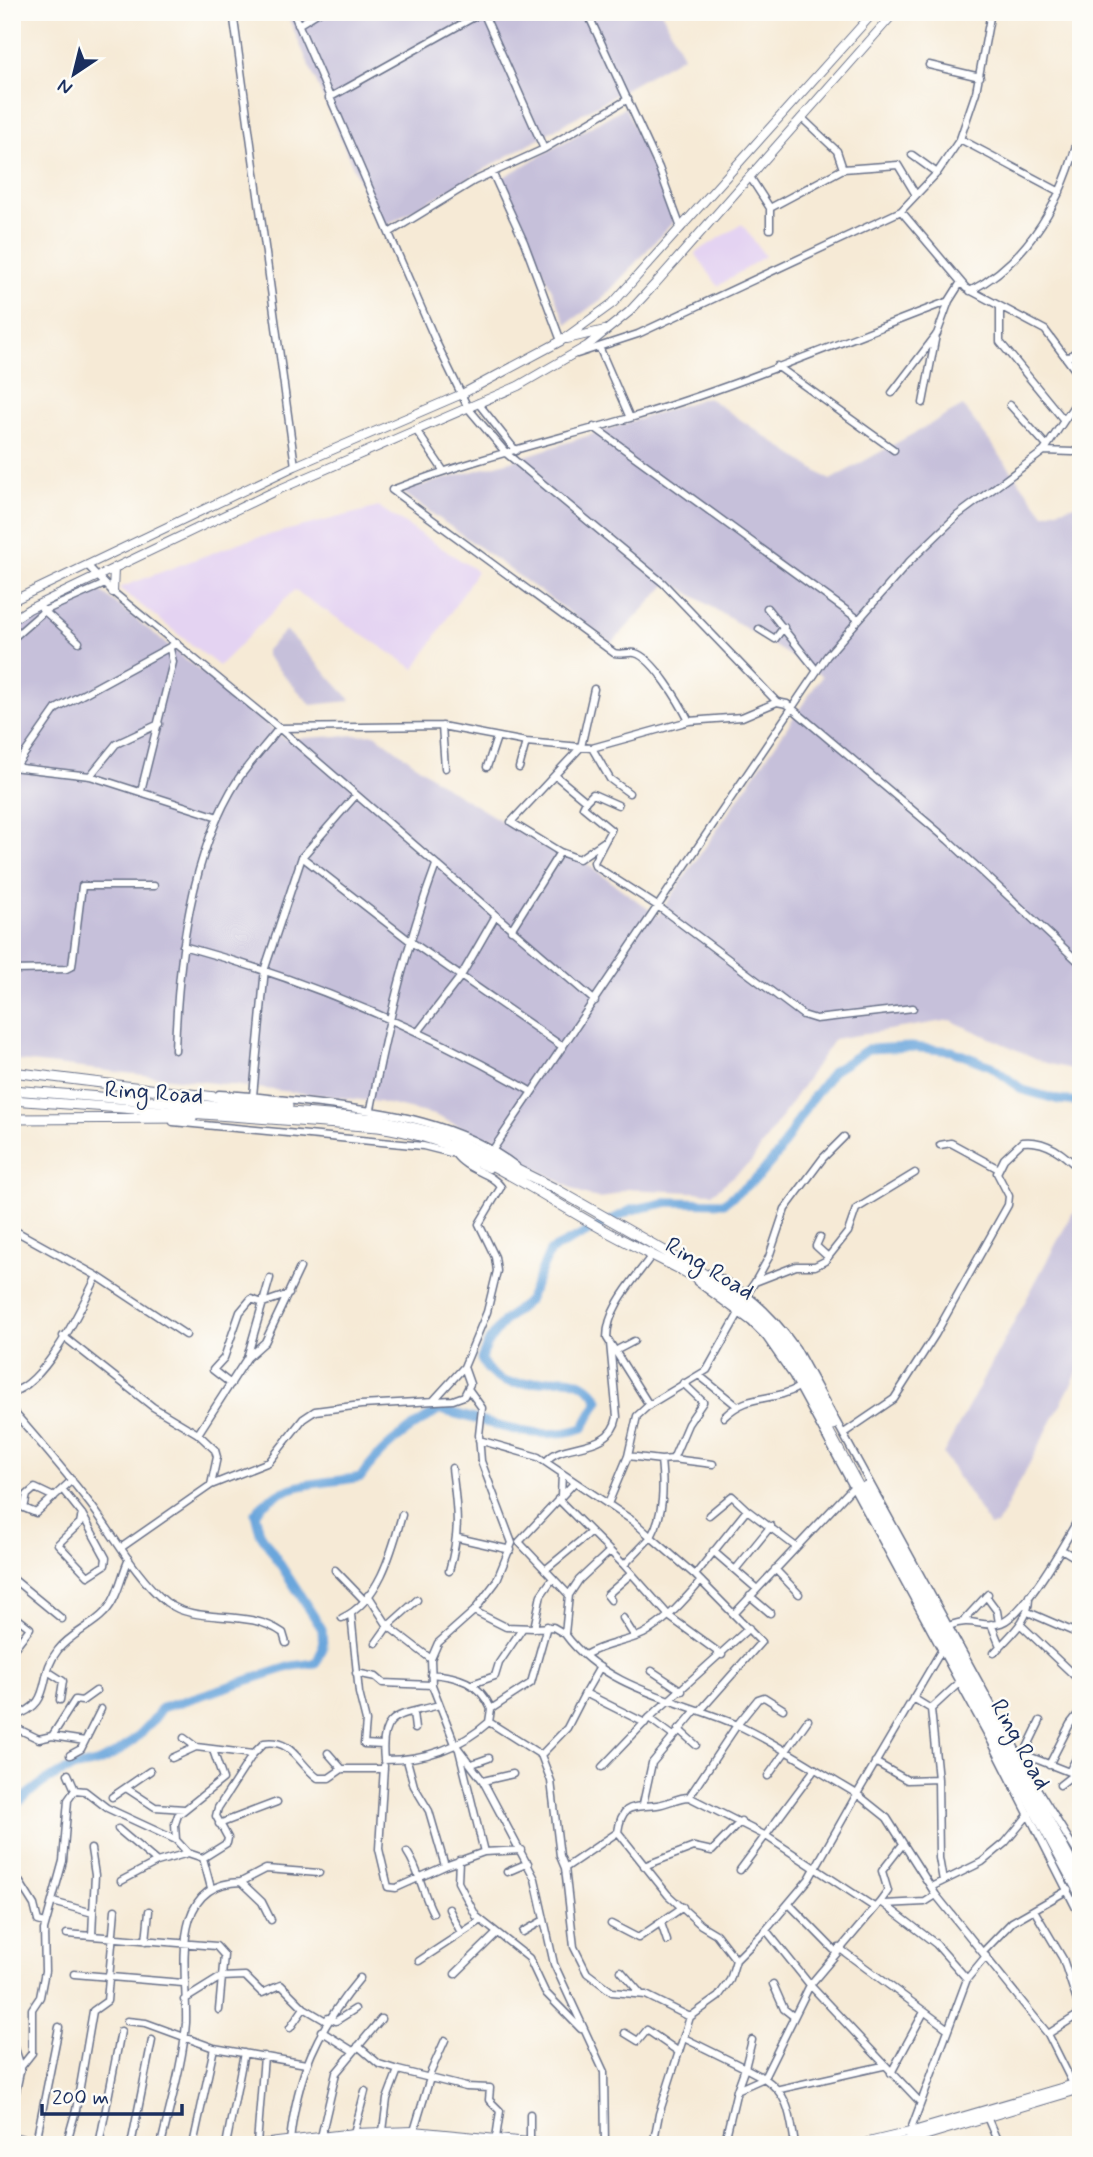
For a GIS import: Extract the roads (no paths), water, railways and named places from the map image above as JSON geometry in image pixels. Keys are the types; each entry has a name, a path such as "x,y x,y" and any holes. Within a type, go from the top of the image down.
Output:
{"highway":[{"path":"12,1072 199,1093 331,1115"},
{"name":"Ring Road","path":"12,1090 379,1119 423,1128 472,1145 615,1236 696,1274 761,1323 794,1367 1081,1896"},
{"name":"Ring Road","path":"12,1100 401,1130 470,1152 590,1209 759,1312 797,1360 1081,1880"},
{"path":"12,1119 161,1120 211,1115"}],"main road":[{"path":"12,601 295,467 462,394 561,341 613,303 873,12"},
{"path":"12,620 41,608 97,576 274,492 468,408 557,365 609,329 655,284 895,12"},
{"path":"561,341 609,329"},
{"path":"557,365 561,341"},
{"path":"113,592 114,568"},
{"path":"894,2145 987,2117 1078,2085"},
{"path":"856,2145 1078,2085"},
{"path":"320,2141 354,2133 414,2131 491,2143"},
{"path":"12,2137 49,2145"},
{"path":"254,2144 290,2141 530,2141 560,2145"}],"street":[{"path":"233,12 295,467"},
{"path":"293,12 468,408 507,454 663,583 777,702 793,709 948,840 1081,964"},
{"path":"298,25 319,12"},
{"path":"329,98 483,12 544,149"},
{"path":"587,12 628,99 681,228"},
{"path":"571,355 600,349 901,211 937,173 960,139 980,77 991,12"},
{"path":"929,65 980,77"},
{"path":"389,233 492,172 544,149 628,99"},
{"path":"803,119 837,150 842,169"},
{"path":"970,291 989,282 1038,230 1060,192 1079,133"},
{"path":"960,139 1060,192"},
{"path":"912,155 937,173"},
{"path":"770,208 842,169 898,165 916,195"},
{"path":"492,172 524,242 561,341"},
{"path":"750,177 770,208 770,229"},
{"path":"901,211 970,291 1045,330 1069,358 1081,379"},
{"path":"923,403 937,334 948,301 961,282"},
{"path":"689,721 675,693 642,657 633,653 614,653 392,490 443,470 516,452 630,418 948,301"},
{"path":"1000,308 998,335 1004,349 1063,419"},
{"path":"892,393 937,334"},
{"path":"1069,358 1081,347"},
{"path":"600,349 630,418"},
{"path":"776,366 894,450"},
{"path":"494,1148 817,671 858,619 910,561 958,515 1045,449 1081,395"},
{"path":"478,403 516,452"},
{"path":"1010,405 1045,449 1073,452 1081,448"},
{"path":"1074,405 1081,423"},
{"path":"594,427 858,619"},
{"path":"416,430 443,470"},
{"path":"88,565 113,592 279,728 595,1001"},
{"path":"12,639 41,608 105,584"},
{"path":"41,608 79,642"},
{"path":"767,608 817,671"},
{"path":"759,629 775,639 783,627"},
{"path":"177,643 62,705 49,716 14,766 90,776 218,817"},
{"path":"141,791 173,662 170,649"},
{"path":"594,689 581,747 556,776 534,794 511,823 560,852 579,859 605,841"},
{"path":"279,728 442,726 526,742 592,748 689,721 742,716 777,702"},
{"path":"90,776 116,744 159,724"},
{"path":"442,726 445,768"},
{"path":"175,1050 183,946 208,843 238,779 279,728"},
{"path":"487,767 497,737"},
{"path":"519,768 526,742"},
{"path":"592,748 610,779 629,793"},
{"path":"556,776 586,801"},
{"path":"618,805 593,794 583,807 611,830 594,862 595,866 659,906 810,1018 913,1009"},
{"path":"253,1096 265,968 302,856 356,795"},
{"path":"511,930 560,852"},
{"path":"302,856 410,941 563,1047"},
{"path":"371,1109 389,1018 412,930 436,865"},
{"path":"12,970 66,970 72,965 82,886 154,886"},
{"path":"418,1032 461,976 495,917"},
{"path":"183,946 265,968 389,1018 532,1092"},
{"path":"199,1093 371,1109 443,1127 494,1148 522,1176"},
{"path":"161,1120 286,1135 404,1143 455,1154 522,1176"},
{"path":"747,1294 769,1257 785,1209 823,1158 844,1137"},
{"path":"845,1433 894,1399 934,1335 1008,1205 1009,1196 996,1173 997,1168 1018,1145 1026,1141 1056,1149 1081,1171"},
{"path":"940,1145 951,1143 997,1168"},
{"path":"433,1401 464,1367 487,1312 497,1271 495,1257 479,1224 501,1187 497,1181 464,1165 455,1154"},
{"path":"755,1282 796,1266 815,1266 828,1257 848,1232 856,1209 915,1173"},
{"path":"12,1229 97,1276 186,1335"},
{"path":"820,1237 816,1246 828,1257"},
{"path":"546,1462 555,1453 586,1447 615,1425 616,1402 607,1332 616,1306 652,1255"},
{"path":"247,1358 265,1342 300,1268"},
{"path":"696,1274 722,1279 747,1294 771,1315 789,1338 845,1433 948,1626 1081,1858"},
{"path":"696,1274 766,1337 799,1387 1029,1814 1081,1918"},
{"path":"12,1392 33,1380 63,1336 97,1276"},
{"path":"198,1434 247,1358 270,1278"},
{"path":"231,1384 213,1370 224,1358 232,1330 247,1301 256,1299 263,1303 289,1294"},
{"path":"608,1504 628,1456 637,1416 683,1383 700,1376 719,1352 739,1313"},
{"path":"63,1336 153,1407 198,1434 217,1454 211,1485"},
{"path":"617,1350 634,1341"},
{"path":"610,1343 617,1350 649,1405"},
{"path":"464,1367 468,1390 483,1413 479,1429 481,1461 514,1545 545,1570 569,1595"},
{"path":"700,1376 736,1405"},
{"path":"673,1459 688,1424 703,1402 683,1383"},
{"path":"724,1417 736,1405 799,1387"},
{"path":"122,1548 211,1485 269,1462 303,1419 315,1411 361,1405 459,1399 468,1390"},
{"path":"14,1414 72,1480 129,1559 166,1602 197,1614 254,1618 283,1633 286,1643"},
{"path":"479,1440 529,1453 608,1504 695,1575 761,1642 672,1735 652,1763 643,1804"},
{"path":"628,1456 713,1464"},
{"path":"624,1565 651,1537 659,1523 663,1493 661,1461"},
{"path":"449,1571 458,1538 452,1468"},
{"path":"562,1474 559,1497 670,1616 722,1655"},
{"path":"54,1497 35,1488 27,1495 24,1508 36,1513 54,1497 72,1480"},
{"path":"484,1852 457,1747 432,1685 431,1659 441,1638 474,1611 503,1573 514,1545 575,1482"},
{"path":"62,1489 82,1514 107,1561 88,1576 58,1544 80,1523 82,1514"},
{"path":"734,1613 852,1489"},
{"path":"709,1515 732,1496 795,1546"},
{"path":"695,1575 747,1510"},
{"path":"965,1619 995,1624 1014,1615 1061,1549 1081,1514"},
{"path":"342,1618 351,1614 378,1582 402,1515"},
{"path":"735,1570 771,1526"},
{"path":"1073,1528 1081,1535"},
{"path":"545,1570 591,1532"},
{"path":"458,1538 514,1545"},
{"path":"1061,1549 1081,1561"},
{"path":"565,1634 569,1595 579,1580 610,1551"},
{"path":"713,1551 757,1589"},
{"path":"12,1717 35,1707 44,1691 48,1672 59,1648 108,1609 129,1559"},
{"path":"775,1569 799,1594"},
{"path":"335,1570 366,1598 388,1626 431,1659"},
{"path":"611,1600 607,1592 631,1574"},
{"path":"12,1578 62,1619"},
{"path":"534,1628 541,1595 553,1578"},
{"path":"585,1655 603,1644 635,1637 670,1616 701,1581"},
{"path":"948,1626 965,1619 987,1595 996,1611 995,1624 1000,1646"},
{"path":"750,1596 770,1613"},
{"path":"994,1653 1021,1625 1028,1612 1029,1596"},
{"path":"376,1643 388,1626 417,1600"},
{"path":"474,1611 495,1623 522,1629 547,1626 565,1634 600,1667 669,1701 737,1725 857,1794 887,1818 936,1895 1048,2034 1078,2085"},
{"path":"1028,1612 1081,1634"},
{"path":"12,1614 30,1628 12,1651"},
{"path":"351,1614 356,1673 365,1717 364,1744 383,1745"},
{"path":"623,1618 635,1637"},
{"path":"1021,1625 1081,1682"},
{"path":"491,1709 531,1683 547,1626"},
{"path":"603,1768 647,1721 749,1628"},
{"path":"472,1684 495,1676 499,1663 522,1629"},
{"path":"653,2145 690,2017 718,1997 730,1980 736,1960 790,1905 941,1651"},
{"path":"541,1755 568,1728 600,1667"},
{"path":"652,1671 682,1691"},
{"path":"48,1672 63,1681 60,1700"},
{"path":"356,1673 376,1677 383,1683 432,1685"},
{"path":"384,1760 428,1758 457,1747 489,1722 491,1709 483,1692 453,1676 430,1674"},
{"path":"931,1709 959,1683"},
{"path":"52,1736 75,1700 82,1701 96,1691"},
{"path":"585,1693 672,1735"},
{"path":"689,1797 737,1725 762,1697 783,1709"},
{"path":"913,1698 931,1709"},
{"path":"439,1705 395,1716 384,1731 379,1849 387,1884 392,1889 484,1852 521,1850"},
{"path":"70,1755 81,1749 101,1709"},
{"path":"931,1709 938,1779 939,1858 943,1881"},
{"path":"1049,1765 1070,1724 1081,1710"},
{"path":"413,1712 415,1729"},
{"path":"768,1776 808,1720"},
{"path":"1021,1753 1040,1721"},
{"path":"489,1722 541,1755 551,1781 560,1857 565,1868 571,1929 578,1960 593,1979 607,1989 641,1994 690,2017"},
{"path":"12,1726 39,1739 52,1736 85,1741"},
{"path":"678,1729 696,1745"},
{"path":"184,1738 196,1747 213,1751 237,1750 253,1754"},
{"path":"75,1790 85,1791 107,1808 176,1840 188,1853 203,1858 228,1843 216,1816 218,1808 253,1754 264,1743 278,1742 294,1752 318,1778 329,1778 342,1769 384,1769"},
{"path":"172,1758 196,1747"},
{"path":"457,1747 483,1781 528,1863 554,1964 605,2080 605,2145"},
{"path":"1060,1785 1076,1768 1081,1749"},
{"path":"176,1840 175,1824 184,1809 223,1779 213,1751"},
{"path":"328,1752 342,1769"},
{"path":"1021,1753 1049,1765 1076,1768"},
{"path":"472,1764 489,1758"},
{"path":"407,1760 414,1786 429,1811 445,1866"},
{"path":"875,1762 907,1780 938,1779"},
{"path":"740,1870 815,1769"},
{"path":"112,1797 150,1771"},
{"path":"483,1781 513,1773"},
{"path":"68,1774 75,1790"},
{"path":"126,1788 155,1807 184,1809"},
{"path":"12,2110 21,2067 32,2053 32,2009 40,1997 45,1971 45,1923 63,1861 68,1800 75,1790"},
{"path":"565,1868 618,1832 626,1812 634,1805 659,1805 689,1797 741,1821 814,1868 879,1904 930,1939 967,1979"},
{"path":"219,1824 277,1802"},
{"path":"931,1887 982,1862 1005,1843 1029,1814"},
{"path":"643,1866 694,1847 712,1851 741,1821"},
{"path":"118,1829 157,1862"},
{"path":"618,1832 643,1866 701,1925 716,1934 736,1960"},
{"path":"737,2090 764,2078 810,1985 888,1891 882,1871 903,1844"},
{"path":"91,1849 96,1875 92,1936"},
{"path":"407,1852 421,1877 422,1894 433,1913"},
{"path":"121,1881 157,1862 188,1853"},
{"path":"203,1858 211,1888"},
{"path":"459,1860 457,1882 480,1921 529,1958 545,1992 583,2030"},
{"path":"507,1872 528,1863"},
{"path":"161,2145 184,2036 183,1944 192,1914 211,1888 241,1882 266,1869 319,1873"},
{"path":"19,1881 34,1905 38,1921 45,1923"},
{"path":"241,1882 262,1902 271,1920"},
{"path":"910,2132 919,2101 967,1979 1006,1927 1068,1890"},
{"path":"879,1904 925,1902 936,1895"},
{"path":"53,1902 93,1913"},
{"path":"790,1905 838,1950 948,2029"},
{"path":"611,1924 638,1938 682,1907"},
{"path":"449,1909 461,1933"},
{"path":"66,2145 76,2110 93,2011 107,2001 115,1910"},
{"path":"1034,1910 1063,1959 1081,2013 1048,2034"},
{"path":"146,1941 149,1911"},
{"path":"523,1932 544,1920"},
{"path":"419,1961 480,1921"},
{"path":"661,1923 667,1941"},
{"path":"766,1930 810,1985 883,2066 919,2101"},
{"path":"455,1974 497,1933"},
{"path":"67,1934 220,1948 224,1955 219,2010"},
{"path":"621,1971 641,1994"},
{"path":"74,1974 183,1983"},
{"path":"184,2000 221,1977 244,1976 262,1993 281,1985 304,2008 327,2019 336,2021 355,2009"},
{"path":"290,2141 306,2064 327,2019 360,1978"},
{"path":"773,1984 784,2009 793,2016"},
{"path":"290,2028 304,2008"},
{"path":"891,2073 924,2012"},
{"path":"320,2141 334,2079 381,2019"},
{"path":"127,2021 146,2022 214,2048 306,2064"},
{"path":"32,2143 59,2027"},
{"path":"625,2034 638,2041 647,2030 679,2052"},
{"path":"99,2145 121,2031"},
{"path":"321,2031 379,2064 429,2078 490,2088 489,2100 500,2111 491,2143"},
{"path":"684,2038 764,2078 780,2089 790,2116 794,2145"},
{"path":"131,2145 152,2040"},
{"path":"414,2131 429,2078 445,2040"},
{"path":"724,2145 752,2040"},
{"path":"14,2046 21,2067"},
{"path":"193,2145 214,2048"},
{"path":"226,2145 243,2053"},
{"path":"254,2144 264,2056"},
{"path":"780,2089 883,2066"},
{"path":"383,2131 387,2099 398,2070"},
{"path":"354,2133 365,2091"},
{"path":"530,2114 530,2141"},
{"path":"987,2117 999,2145"},
{"path":"1075,2145 1081,2138"}],"waterway":[{"path":"12,1809 54,1776 97,1763 119,1751 143,1731 162,1708 292,1666 316,1663 323,1648 322,1629 260,1533 255,1513 266,1502 278,1494 304,1485 361,1477 377,1457 397,1439 440,1410 528,1432 564,1433 583,1428 599,1400 586,1386 571,1380 555,1379 507,1382 493,1375 481,1359 489,1341 505,1320 528,1301 550,1251 631,1210 669,1202 724,1203 758,1177 778,1154 806,1107 833,1071 868,1049 911,1047 952,1051 991,1066 1023,1090 1059,1100 1081,1102"}]}
